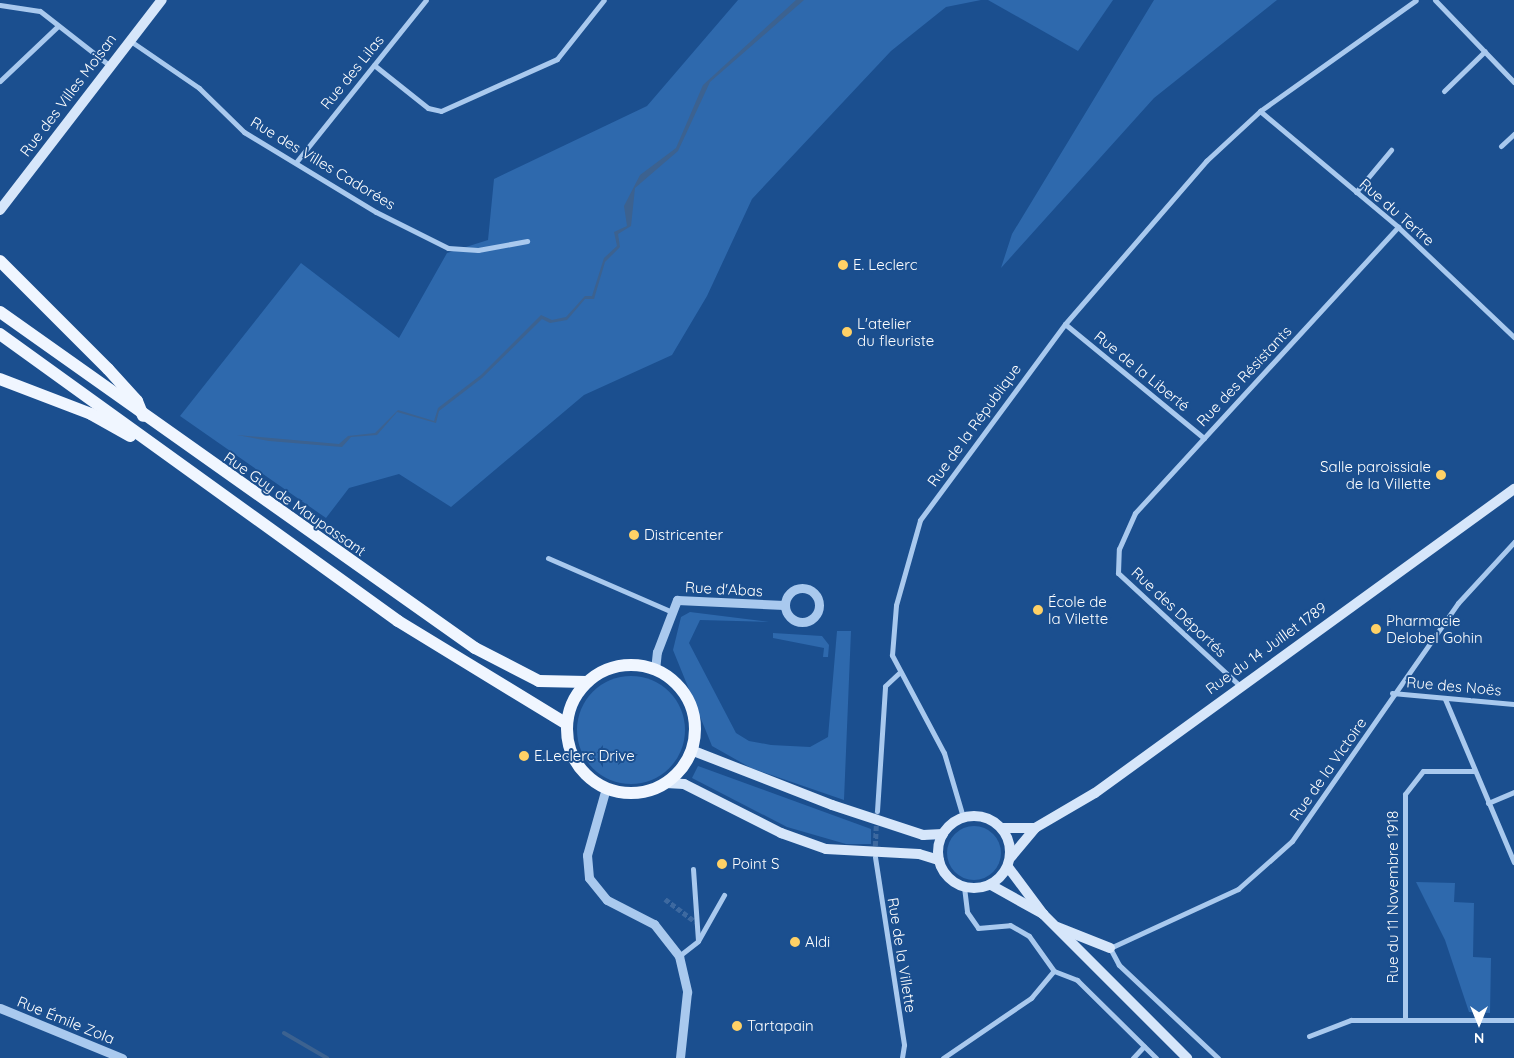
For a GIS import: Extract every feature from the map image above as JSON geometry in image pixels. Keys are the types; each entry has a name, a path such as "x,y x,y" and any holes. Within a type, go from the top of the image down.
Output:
{"main road":[{"name":"Rue des Villes Moisan","path":"0,210 109,65 162,0"},
{"path":"0,261 125,388 144,416"},
{"name":"Rue Guy de Maupassant","path":"0,312 144,416 475,648 539,680 587,682"},
{"path":"0,334 398,622 566,724"},
{"path":"0,379 91,414 181,464"},
{"name":"Rue du 14 Juillet 1789","path":"1009,862 1035,828 1095,793 1239,685 1514,489"},
{"path":"619,667 655,670 672,680 688,703 695,731 691,750 666,783 647,792 606,788 576,763 566,724 577,694 587,682 619,667"},
{"path":"691,750 832,805 923,835 943,834 963,818 982,816 1002,828 1035,828"},
{"path":"666,783 684,784 781,833 826,848 919,854 939,860"},
{"path":"1002,828 1009,862 1043,914 1187,1058"},
{"path":"943,834 939,860 948,877 964,887 991,885 1043,914"},
{"path":"991,885 1009,862"},
{"path":"1054,926 1110,948"}],"street":[{"name":"Rue des Lilas","path":"297,161 426,0"},
{"path":"374,65 428,108 441,111 557,59 604,0"},
{"name":"Rue de la République","path":"963,818 944,753 899,673 892,655 896,605 920,520 1065,324 1155,215 1260,111 1416,0"},
{"path":"1435,0 1514,82"},
{"path":"0,6 40,11 57,27 109,65"},
{"path":"0,81 57,27"},
{"name":"Rue des Villes Cadorées","path":"129,40 199,88 244,132 297,161 376,212 448,248 478,250 527,241"},
{"path":"1444,91 1484,51"},
{"name":"Rue du Tertre","path":"1260,111 1398,227 1514,337"},
{"path":"1501,146 1514,134"},
{"path":"1356,192 1391,150"},
{"name":"Rue des Résistants","path":"1119,549 1135,513 1398,227"},
{"name":"Rue de la Liberté","path":"1065,324 1204,438"},
{"name":"Rue de la Victoire","path":"1110,948 1238,889 1292,841 1369,735 1392,693 1458,603 1514,542"},
{"name":"Rue des Déportés","path":"1119,549 1118,572 1239,685"},
{"path":"548,558 670,611"},
{"name":"Rue d'Abas","path":"655,670 670,611 677,600 696,599 784,605"},
{"path":"877,812 885,686 899,673"},
{"name":"Rue des Noës","path":"1392,693 1514,704"},
{"path":"1445,699 1514,862"},
{"name":"Rue du 11 Novembre 1918","path":"1405,1020 1405,794 1423,770 1474,771"},
{"path":"606,788 587,855 589,878 606,900 654,924 679,956 687,992 680,1058"},
{"path":"1488,803 1514,792"},
{"name":"Rue de la Villette","path":"874,857 904,1045 902,1058"},
{"path":"693,869 698,941"},
{"path":"964,887 967,912 978,928 1010,925 1029,936 1054,971 1077,980 1156,1058"},
{"path":"679,956 698,941 724,895"},
{"path":"1110,948 1119,965 1218,1058"},
{"path":"943,1058 1031,998 1054,971"},
{"name":"Rue Émile Zola","path":"0,1008 122,1058"},
{"path":"1309,1036 1351,1020 1514,1020"},
{"path":"1133,1058 1144,1046"}],"shaded area":[{"path":"738,0 981,0 946,7 891,51 752,199 707,296 672,355 584,395 451,507 399,474 349,488 326,518 180,416 301,263 399,338 447,253 488,240 494,179 647,106"},
{"path":"796,0 804,0 710,82 678,151 635,188 631,226 618,234 620,247 605,262 594,299 585,299 567,320 550,323 542,319 482,378 439,411 436,423 397,412 377,435 351,437 342,447 269,441 237,435 339,444 348,436 375,433 398,410 434,421 438,408 481,375 541,315 552,320 566,317 585,296 592,296 604,258 617,246 614,232 627,226 624,206 640,175 676,148 703,85"},
{"path":"988,0 1113,0 1078,51"},
{"path":"1154,0 1277,0 1154,98 1001,268 1012,234"},
{"path":"690,612 769,622 700,620 689,643 736,733 749,741 771,745 810,747 828,737 837,631 851,631 844,800 751,768 712,746 673,650 681,617"},
{"path":"773,633 822,636 829,645 828,657 823,657 824,648 773,638"},
{"path":"631,676 652,680 669,692 681,709 685,730 681,751 669,768 652,780 631,784 610,780 593,768 581,751 577,730 581,709 593,692 610,680"},
{"path":"698,766 871,829 871,844 846,844 787,827 692,778"},
{"path":"974,826 984,828 993,834 999,843 1001,853 999,863 993,872 984,878 974,880 964,878 955,872 949,863 947,853 949,843 955,834 964,828"},
{"path":"1416,882 1455,883 1454,902 1474,903 1473,957 1491,958 1490,1013 1469,1012 1445,940"}],"waterway":[{"path":"284,1033 327,1058"}],"tunnel":[{"path":"875,853 877,811"},
{"path":"665,899 695,922"}],"place":[{"name":"E. Leclerc","path":"843,265"},
{"name":"L'atelier du fleuriste","path":"847,332"},
{"name":"Salle paroissiale de la Villette","path":"1441,475"},
{"name":"Districenter","path":"634,535"},
{"name":"École de la Vilette","path":"1038,610"},
{"name":"Pharmacie Delobel Gohin","path":"1376,629"},
{"name":"E.Leclerc Drive","path":"524,756"},
{"name":"Point S","path":"722,864"},
{"name":"Aldi","path":"795,942"},
{"name":"Tartapain","path":"737,1026"}]}
